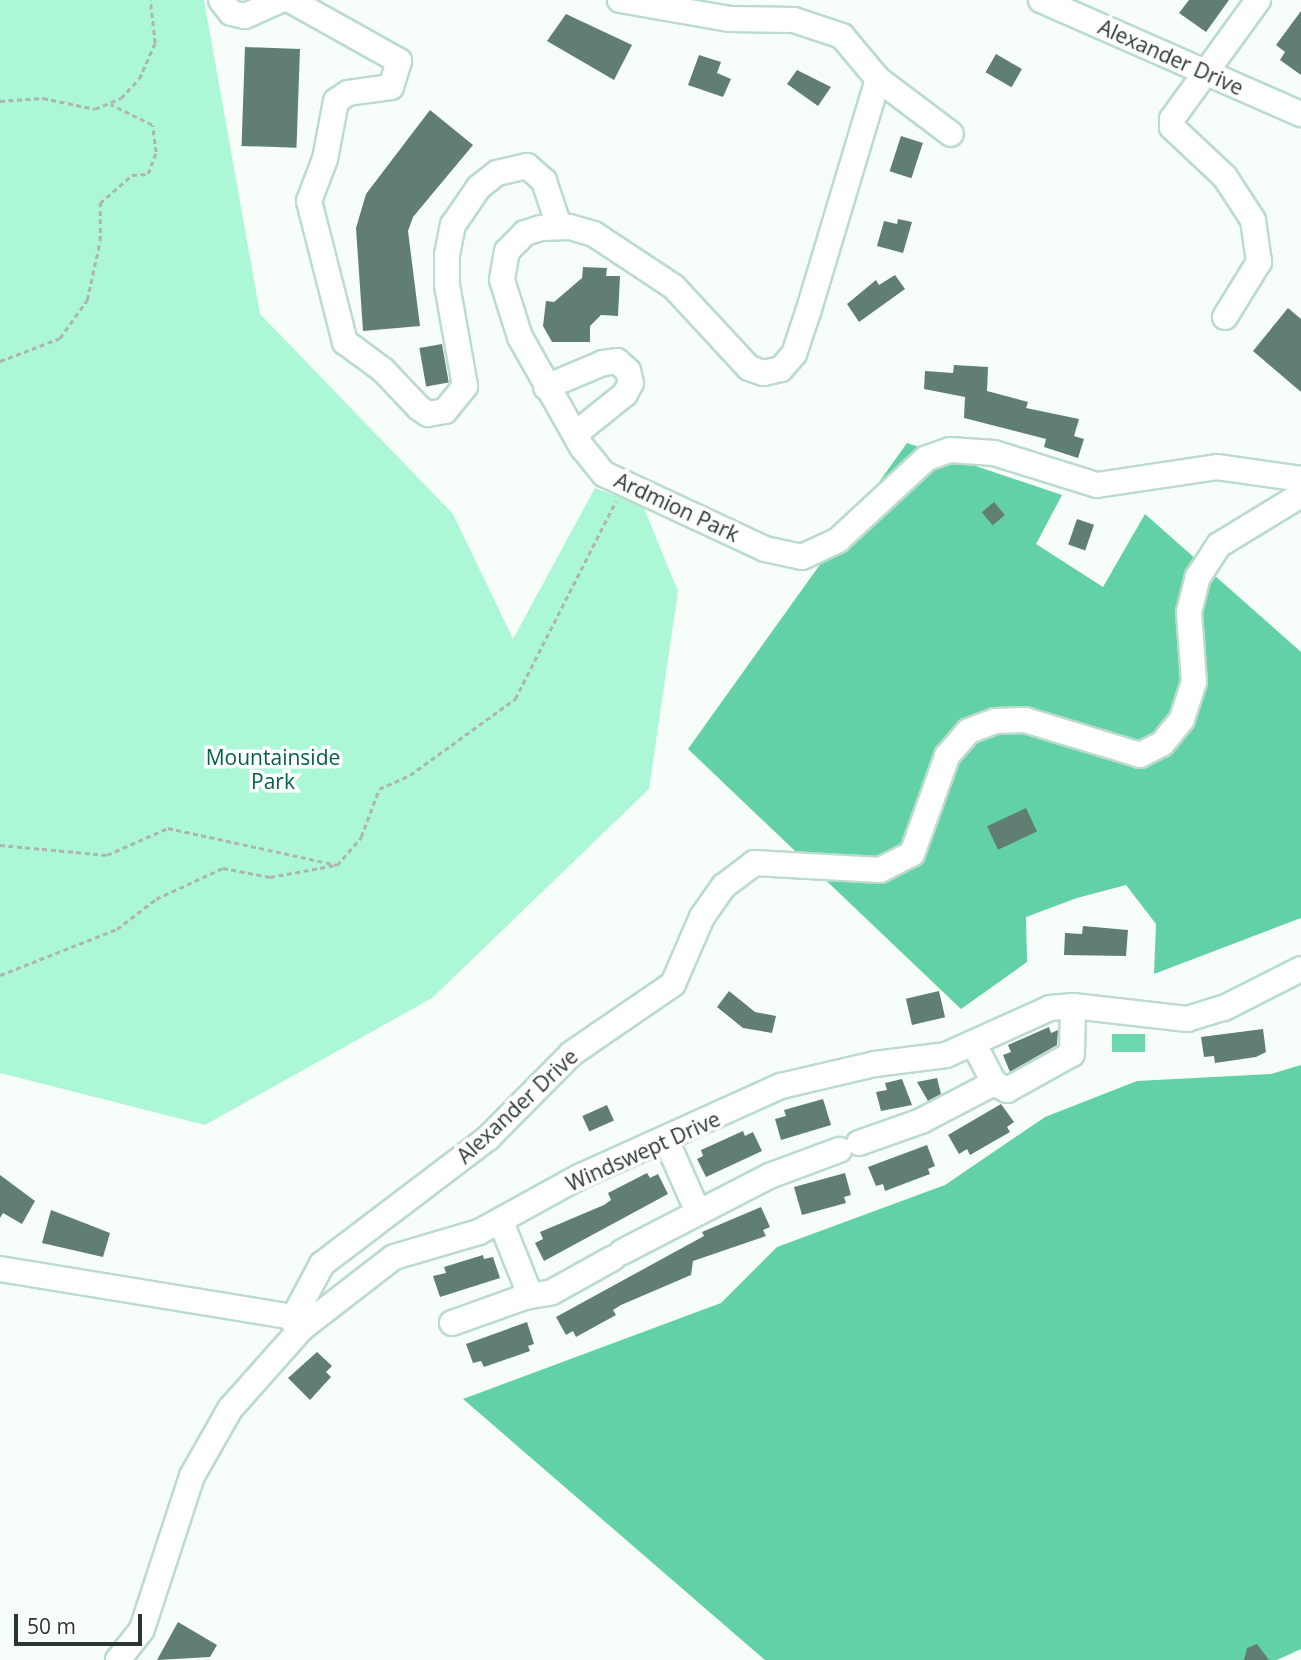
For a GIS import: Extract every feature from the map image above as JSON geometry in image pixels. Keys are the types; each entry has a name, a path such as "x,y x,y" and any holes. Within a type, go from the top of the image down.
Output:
{"street":[{"path":"221,0 230,13 245,16 281,0"},
{"path":"290,0 399,61 391,87 348,93 336,101 325,159 309,201 345,342 393,378 419,408 428,414 445,411 465,386 447,285 447,256 453,225 479,187 518,166 537,171 559,226 594,234 674,287 749,368 763,373 781,369 794,354 878,79"},
{"path":"620,0 730,19 794,20 842,36 878,79 951,134"},
{"name":"Alexander Drive","path":"1041,0 1301,114"},
{"path":"1225,317 1259,262 1253,220 1225,177 1172,127 1207,71 1258,0"},
{"name":"Ardmion Park","path":"559,226 518,239 502,270 520,337 545,387 604,474 627,488 685,509 765,549 802,557 838,540 928,458 950,450 994,453 1097,485 1217,467 1301,479"},
{"path":"545,387 603,363 617,361 628,371 631,383 625,394 575,434"},
{"name":"Alexander Drive","path":"302,1328 298,1309 322,1264 488,1138 571,1054 673,984 702,917 724,886 754,863 880,870 912,854 947,756 969,731 995,721 1025,720 1139,755 1162,744 1182,719 1194,682 1189,612 1198,577 1219,545 1301,495"},
{"name":"Windswept Drive","path":"118,1660 142,1629 179,1512 210,1442 252,1381 302,1328 394,1257 501,1222 579,1177 667,1142 781,1086 975,1045 1035,1013 1073,1006 1187,1019 1224,1008 1301,970"},
{"path":"975,1045 994,1083 1007,1090 1068,1058 1075,1039 1073,1006"},
{"path":"452,1323 526,1297 551,1292 697,1210 849,1147 921,1121 994,1083"},
{"path":"667,1142 697,1210"},
{"path":"501,1222 527,1287 526,1297"},
{"path":"0,1269 288,1316 302,1328"}],"path":[{"path":"0,101 43,98 95,109 111,104 139,79 155,43 150,0"},
{"path":"0,361 60,338 87,300 100,241 100,203 132,175 148,174 156,152 152,125 111,104"},
{"path":"0,975 117,929 156,899 223,867 270,877 337,865 361,837 379,789 410,775 515,699 571,582 627,488"},
{"path":"0,845 107,855 168,828 337,865"}],"green space":[{"name":"Mountainside Park","path":"0,0 204,0 260,314 453,514 513,639 595,488 643,506 678,591 649,789 432,998 205,1125 0,1073"}],"shaded area":[{"path":"907,443 1062,495 1036,544 1103,587 1145,514 1301,652 1301,918 1154,974 1156,924 1126,885 1077,898 1026,917 1027,962 961,1009 688,749"},
{"path":"1112,1034 1145,1034 1145,1052 1112,1052"},
{"path":"1301,1065 1301,1649 1277,1660 765,1660 463,1399 721,1303 777,1247 945,1185 1045,1117 1137,1081 1271,1074"}],"building":[{"path":"1189,0 1229,0 1206,32 1179,13"},
{"path":"1301,11 1301,75 1280,60 1285,52 1276,45"},
{"path":"566,14 632,45 614,80 547,41"},
{"path":"245,47 300,49 297,148 242,146"},
{"path":"996,54 1022,69 1011,87 986,72"},
{"path":"699,55 721,62 717,73 731,79 723,97 688,85"},
{"path":"797,70 831,87 818,106 787,84"},
{"path":"430,110 473,145 413,217 408,231 420,326 363,331 356,228 366,194"},
{"path":"901,136 923,143 911,178 890,171"},
{"path":"898,219 912,222 903,253 877,246 884,221 897,224"},
{"path":"583,267 607,268 606,276 620,276 618,316 601,315 590,326 590,342 552,342 543,326 546,301 554,302 582,278"},
{"path":"895,275 905,289 859,322 847,304 876,280 879,285"},
{"path":"1288,308 1301,319 1301,392 1253,351"},
{"path":"442,344 449,382 426,386 419,348"},
{"path":"954,365 988,367 987,391 1028,402 1026,408 1079,419 1074,436 1084,439 1078,458 1044,447 1046,439 964,418 965,397 924,389 925,371 953,373"},
{"path":"994,502 1005,515 993,525 982,512"},
{"path":"1077,519 1094,525 1085,550 1068,545"},
{"path":"1026,808 1037,832 998,850 987,826"},
{"path":"1083,926 1128,930 1126,956 1064,955 1065,933 1082,934"},
{"path":"729,991 755,1012 776,1016 772,1033 743,1028 717,1007"},
{"path":"939,991 945,1017 912,1025 906,999"},
{"path":"1049,1027 1051,1033 1058,1030 1057,1045 1010,1072 1003,1055 1011,1052 1008,1045"},
{"path":"1263,1029 1266,1052 1256,1057 1215,1063 1214,1056 1204,1057 1201,1037"},
{"path":"937,1078 941,1094 928,1101 917,1082"},
{"path":"902,1079 912,1105 881,1111 876,1092 887,1090 885,1083"},
{"path":"823,1099 831,1125 781,1140 775,1119 786,1116 784,1110"},
{"path":"1001,1104 1014,1122 1007,1127 1010,1132 970,1155 967,1149 959,1154 948,1135"},
{"path":"607,1105 614,1121 589,1132 582,1116"},
{"path":"743,1131 745,1136 753,1132 762,1151 706,1177 697,1159 703,1156 701,1150"},
{"path":"927,1145 935,1166 928,1169 930,1174 885,1191 883,1184 876,1186 868,1167"},
{"path":"647,1173 650,1178 658,1174 668,1194 544,1261 535,1243 543,1239 540,1232 604,1205 611,1200 608,1193"},
{"path":"845,1173 851,1195 844,1197 846,1203 802,1215 794,1187"},
{"path":"0,1175 35,1201 22,1224 3,1213 0,1218"},
{"path":"761,1207 770,1227 763,1230 766,1236 693,1261 691,1275 621,1305 613,1310 616,1315 576,1337 573,1331 566,1335 556,1317 704,1236 702,1232"},
{"path":"51,1210 110,1233 103,1257 42,1243"},
{"path":"483,1255 484,1259 493,1257 500,1278 440,1297 433,1276 446,1273 444,1267"},
{"path":"527,1322 534,1344 528,1346 530,1351 484,1367 481,1361 473,1363 466,1344"},
{"path":"317,1352 332,1366 326,1372 331,1377 310,1400 288,1378"},
{"path":"178,1622 217,1645 210,1657 157,1660"},
{"path":"1257,1644 1269,1660 1244,1660 1247,1648"}]}
